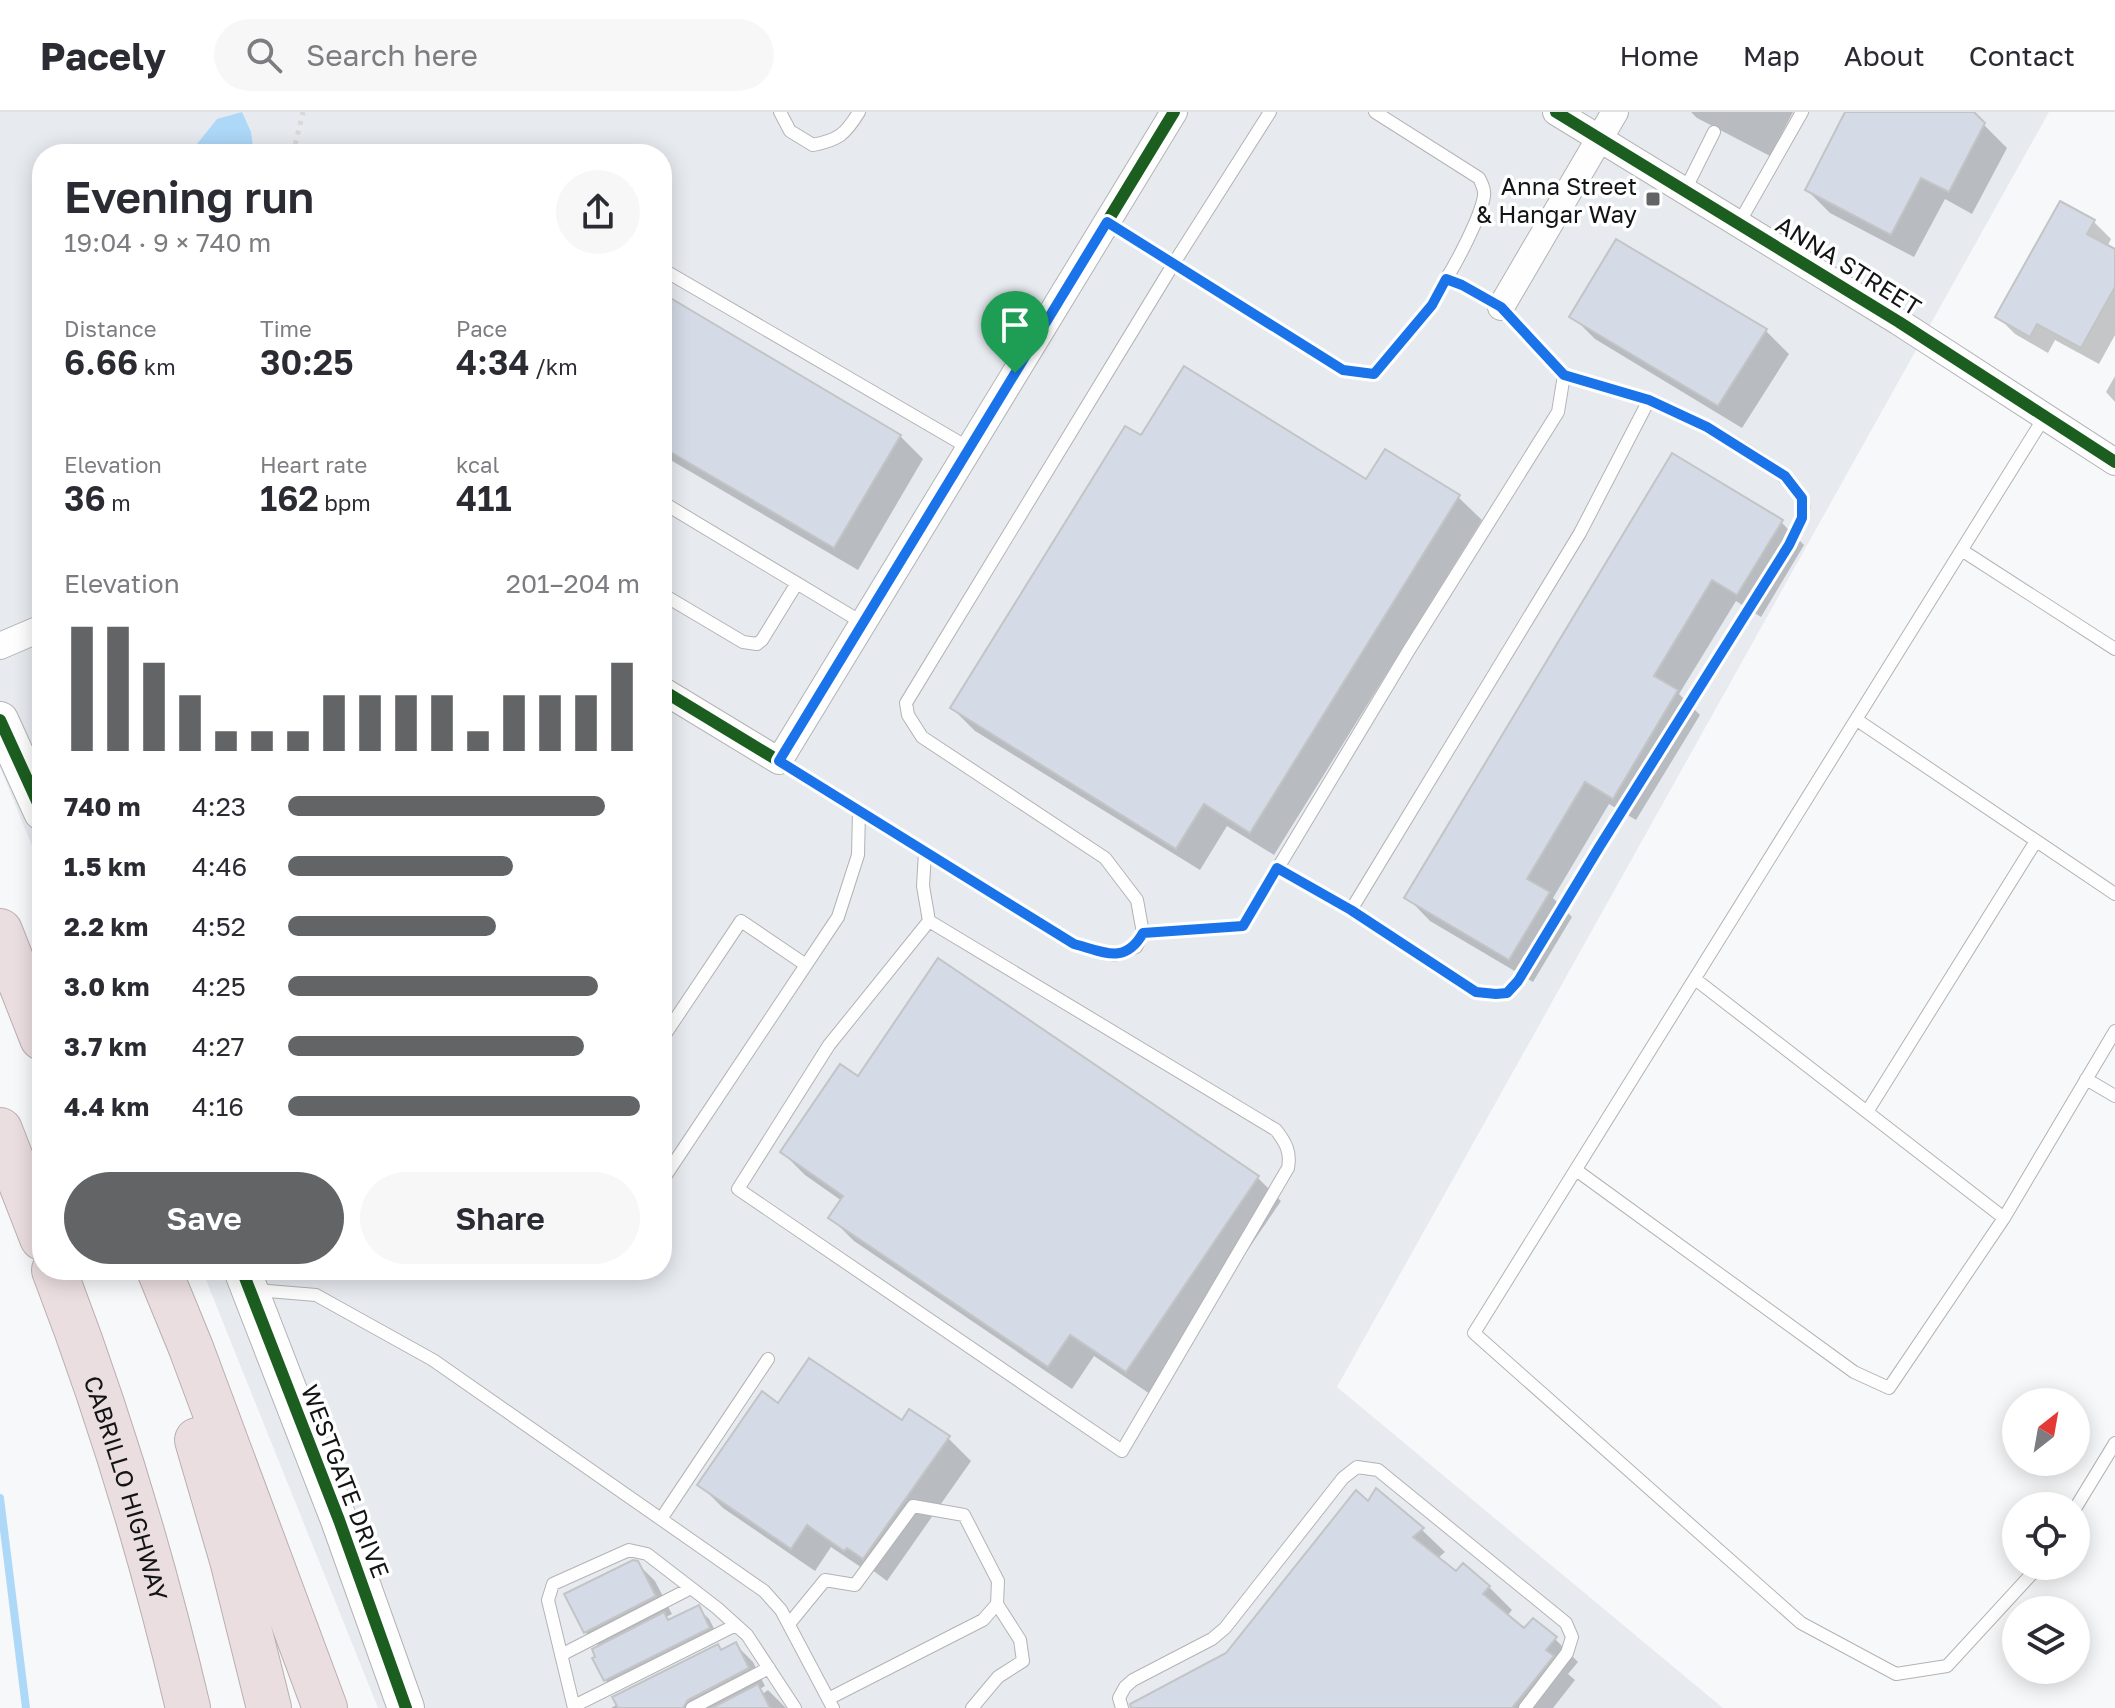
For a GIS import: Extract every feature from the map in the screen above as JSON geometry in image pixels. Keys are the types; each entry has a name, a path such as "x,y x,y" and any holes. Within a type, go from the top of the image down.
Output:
{"highway":[{"path":"0,931 32,1013"},
{"path":"0,1130 32,1212"},
{"name":"CABRILLO HIGHWAY","path":"58,1280 124,1469 153,1568 188,1708"},
{"path":"142,1280 217,1506 269,1708"},
{"path":"163,1280 325,1708"}],"street":[{"path":"672,696 779,761 1174,112"},
{"name":"ANNA STREET","path":"1556,112 1899,322 2115,462"},
{"path":"1501,307 1615,112"},
{"path":"0,646 32,632"},
{"path":"0,720 32,790"},
{"name":"WESTGATE DRIVE","path":"245,1280 339,1520 406,1708"}],"lane":[{"path":"780,112 790,131 813,145 836,140 850,127 859,112"},
{"path":"779,761 1074,944 1115,955 1136,947 1143,933 1137,900 1105,858 922,737 908,715 906,703 1174,263 1270,112"},
{"path":"1107,222 1343,370 1374,374 1432,305 1461,252 1485,194 1479,178 1375,112"},
{"path":"1739,223 1802,112"},
{"path":"1685,190 1714,132"},
{"path":"672,275 969,448"},
{"path":"1277,868 1351,910 1476,992 1507,993 1518,981 1789,545 1802,518 1802,498 1785,476 1707,427 1649,400 1564,375 1501,307 1446,279"},
{"path":"1143,933 1243,926 1409,650 1558,412 1564,375"},
{"path":"1351,910 1580,533 1649,400"},
{"path":"2026,1580 1947,1666 1896,1674 1801,1623 1474,1333 2045,416"},
{"path":"672,508 863,623"},
{"path":"1963,551 2115,649"},
{"path":"672,600 743,642 757,644 797,583"},
{"path":"1857,720 2115,894"},
{"path":"672,1166 838,917 858,855 859,811"},
{"path":"1867,1112 2036,841"},
{"path":"925,852 923,886 929,921 829,1045 738,1189 1122,1451 1288,1168 1290,1158 1287,1145 1276,1130 929,921"},
{"path":"672,1024 741,921 806,965"},
{"path":"1695,979 2004,1218"},
{"path":"1576,1170 1854,1372 1889,1388 2004,1218 2115,1031"},
{"path":"2086,1079 2115,1096"},
{"path":"245,1280 316,1295 433,1360 764,1591 781,1610 831,1703 983,1620 997,1604"},
{"path":"661,1519 768,1359"},
{"path":"2085,1492 2115,1443"},
{"path":"1122,1708 1119,1698 1133,1680 1212,1639 1225,1628 1343,1478 1357,1467 1378,1470 1566,1623 1572,1637 1567,1653 1525,1708"},
{"path":"789,1624 825,1580 855,1585 913,1506 964,1515 998,1581 997,1604 1020,1640 1023,1661 998,1677 972,1708"},
{"path":"736,1625 574,1707 548,1600 553,1584 629,1550 647,1554 691,1588 736,1625 747,1635 795,1708"},
{"path":"561,1655 691,1588"},
{"path":"692,1708 769,1668"}],"path":[{"path":"295,144 303,112"}],"shaded area":[{"path":"0,112 2049,112 1337,1387 1723,1708 378,1708 206,1280 672,1280 672,144 32,144 32,846 0,767"}],"water":[{"path":"242,112 253,144 197,144 217,119"}],"building":[{"path":"1845,112 1974,112 1985,123 1949,192 1921,178 1891,235 1805,190"},
{"path":"2060,201 2095,220 2087,234 2115,249 2115,287 2081,348 2037,324 2030,337 1995,317"},
{"path":"1616,239 1767,329 1718,406 1569,317"},
{"path":"672,299 901,435 834,548 672,453"},
{"path":"1184,366 1366,479 1385,449 1460,495 1250,833 1204,804 1176,849 950,708 1125,426 1141,435"},
{"path":"1672,453 1783,520 1737,595 1712,580 1654,676 1678,690 1613,799 1585,782 1527,879 1550,892 1509,960 1404,898"},
{"path":"938,958 1259,1176 1126,1372 1070,1335 1048,1367 828,1218 843,1196 780,1152 840,1064 858,1076"},
{"path":"809,1358 902,1420 909,1409 950,1436 863,1559 847,1548 844,1551 807,1525 791,1549 697,1485 762,1391 778,1403"},
{"path":"1376,1488 1424,1528 1413,1537 1456,1571 1463,1563 1490,1586 1483,1594 1524,1628 1533,1618 1557,1637 1546,1650 1554,1656 1512,1708 1131,1708 1130,1704 1226,1653 1356,1490 1368,1501"},
{"path":"633,1560 638,1561 656,1596 584,1633 564,1594"},
{"path":"699,1605 710,1628 604,1681 592,1658 595,1657 592,1649 664,1612 668,1620"},
{"path":"736,1642 749,1668 688,1700 683,1708 618,1708 612,1697 718,1644 721,1650"},
{"path":"758,1684 770,1708 712,1708"}],"waterway":[{"path":"0,1498 26,1708"}],"cycle path":[{"path":"672,696 779,761 1174,112"},
{"path":"1556,112 1899,322 2115,462"},
{"path":"0,720 32,790"},
{"path":"246,1280 339,1520 406,1708"}],"place":[{"name":"Anna Street & Hangar Way","path":"1653,199"}],"route":[{"path":"1107,222 1343,370 1374,374 1432,305 1446,279 1501,307 1564,375 1649,400 1707,427 1785,476 1802,498 1802,518 1789,545 1518,981 1507,993 1476,992 1351,910 1277,868 1243,926 1143,933 1136,947 1115,955 1074,944 779,761 1015,373 1107,222"}]}
